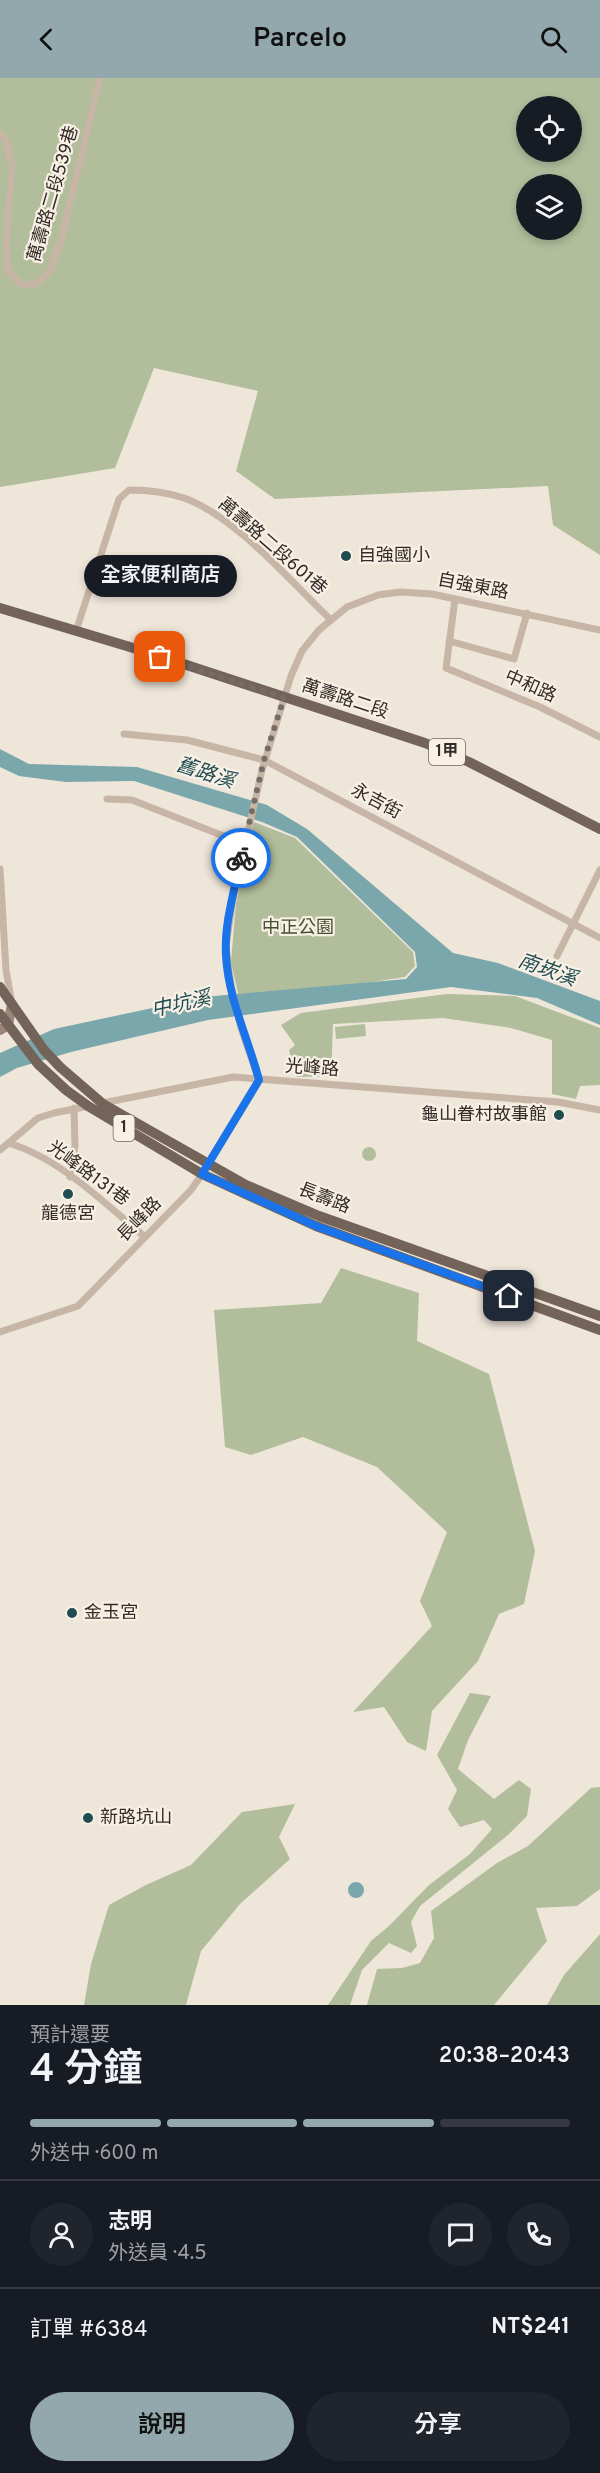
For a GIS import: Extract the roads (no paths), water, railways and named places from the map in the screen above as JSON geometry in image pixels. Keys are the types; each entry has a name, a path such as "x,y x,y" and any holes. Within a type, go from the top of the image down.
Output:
{"main road":[{"name":"萬壽路二段","path":"0,608 425,743 469,762 600,829"},
{"name":"1","path":"0,987 12,1004"},
{"path":"0,1013 12,1004"},
{"path":"4,1028 12,1004"},
{"name":"長壽路","path":"12,1004 60,1067 103,1104 246,1185 343,1230 600,1330"},
{"name":"1","path":"0,1013 4,1028"},
{"name":"長壽路","path":"4,1028 51,1077 88,1106 202,1174 244,1195 600,1316"}],"street":[{"name":"萬壽路二段539巷","path":"0,134 5,138 12,164 6,246 8,271 22,285 38,283 50,270 62,237 100,78"},
{"name":"萬壽路二段601巷","path":"76,631 119,500 129,490 184,498 220,517 330,619"},
{"name":"自強東路","path":"259,1080 241,1028 231,986 226,946 228,923 264,760 302,651 330,619 347,607 378,595 414,592 527,613 600,630"},
{"path":"455,599 449,641 514,659 527,613"},
{"name":"中和路","path":"449,641 446,669 540,707 600,737"},
{"name":"永吉街","path":"124,734 187,740 264,760 600,938"},
{"path":"107,799 132,800 244,844"},
{"path":"0,869 6,970 12,1004"},
{"path":"557,956 600,870"},
{"name":"光峰路","path":"0,1150 38,1119 74,1108 233,1077 558,1102 600,1110"},
{"name":"長峰路","path":"0,1332 78,1306 191,1190 259,1080"},
{"path":"70,1177 75,1146 74,1108"},
{"name":"光峰路131巷","path":"8,1143 24,1148 70,1177 145,1237"}],"water":[{"name":"中坑溪","path":"0,749 29,764 137,767 267,805 307,829 453,953 498,963 600,1001 600,1025 537,998 451,987 208,1020 71,1052 17,1068 0,1077 0,1053 54,1029 204,997 406,979 417,967 415,952 297,837 262,822 134,781 66,782 19,776 0,767"},
{"path":"356,1882 362,1884 364,1890 362,1896 356,1898 350,1896 348,1890 350,1884"}],"place":[{"name":"自強國小","path":"346,556"},
{"name":"全家便利商店","path":"160,657"},
{"name":"龜山眷村故事館","path":"559,1115"},
{"name":"龍德宮","path":"68,1194"},
{"name":"金玉宮","path":"72,1613"},
{"name":"新路坑山","path":"88,1818"}],"water label":[{"name":"舊路溪","path":"205,774"},
{"name":"南崁溪","path":"547,971"}],"park label":[{"name":"中正公園","path":"298,928"}]}
